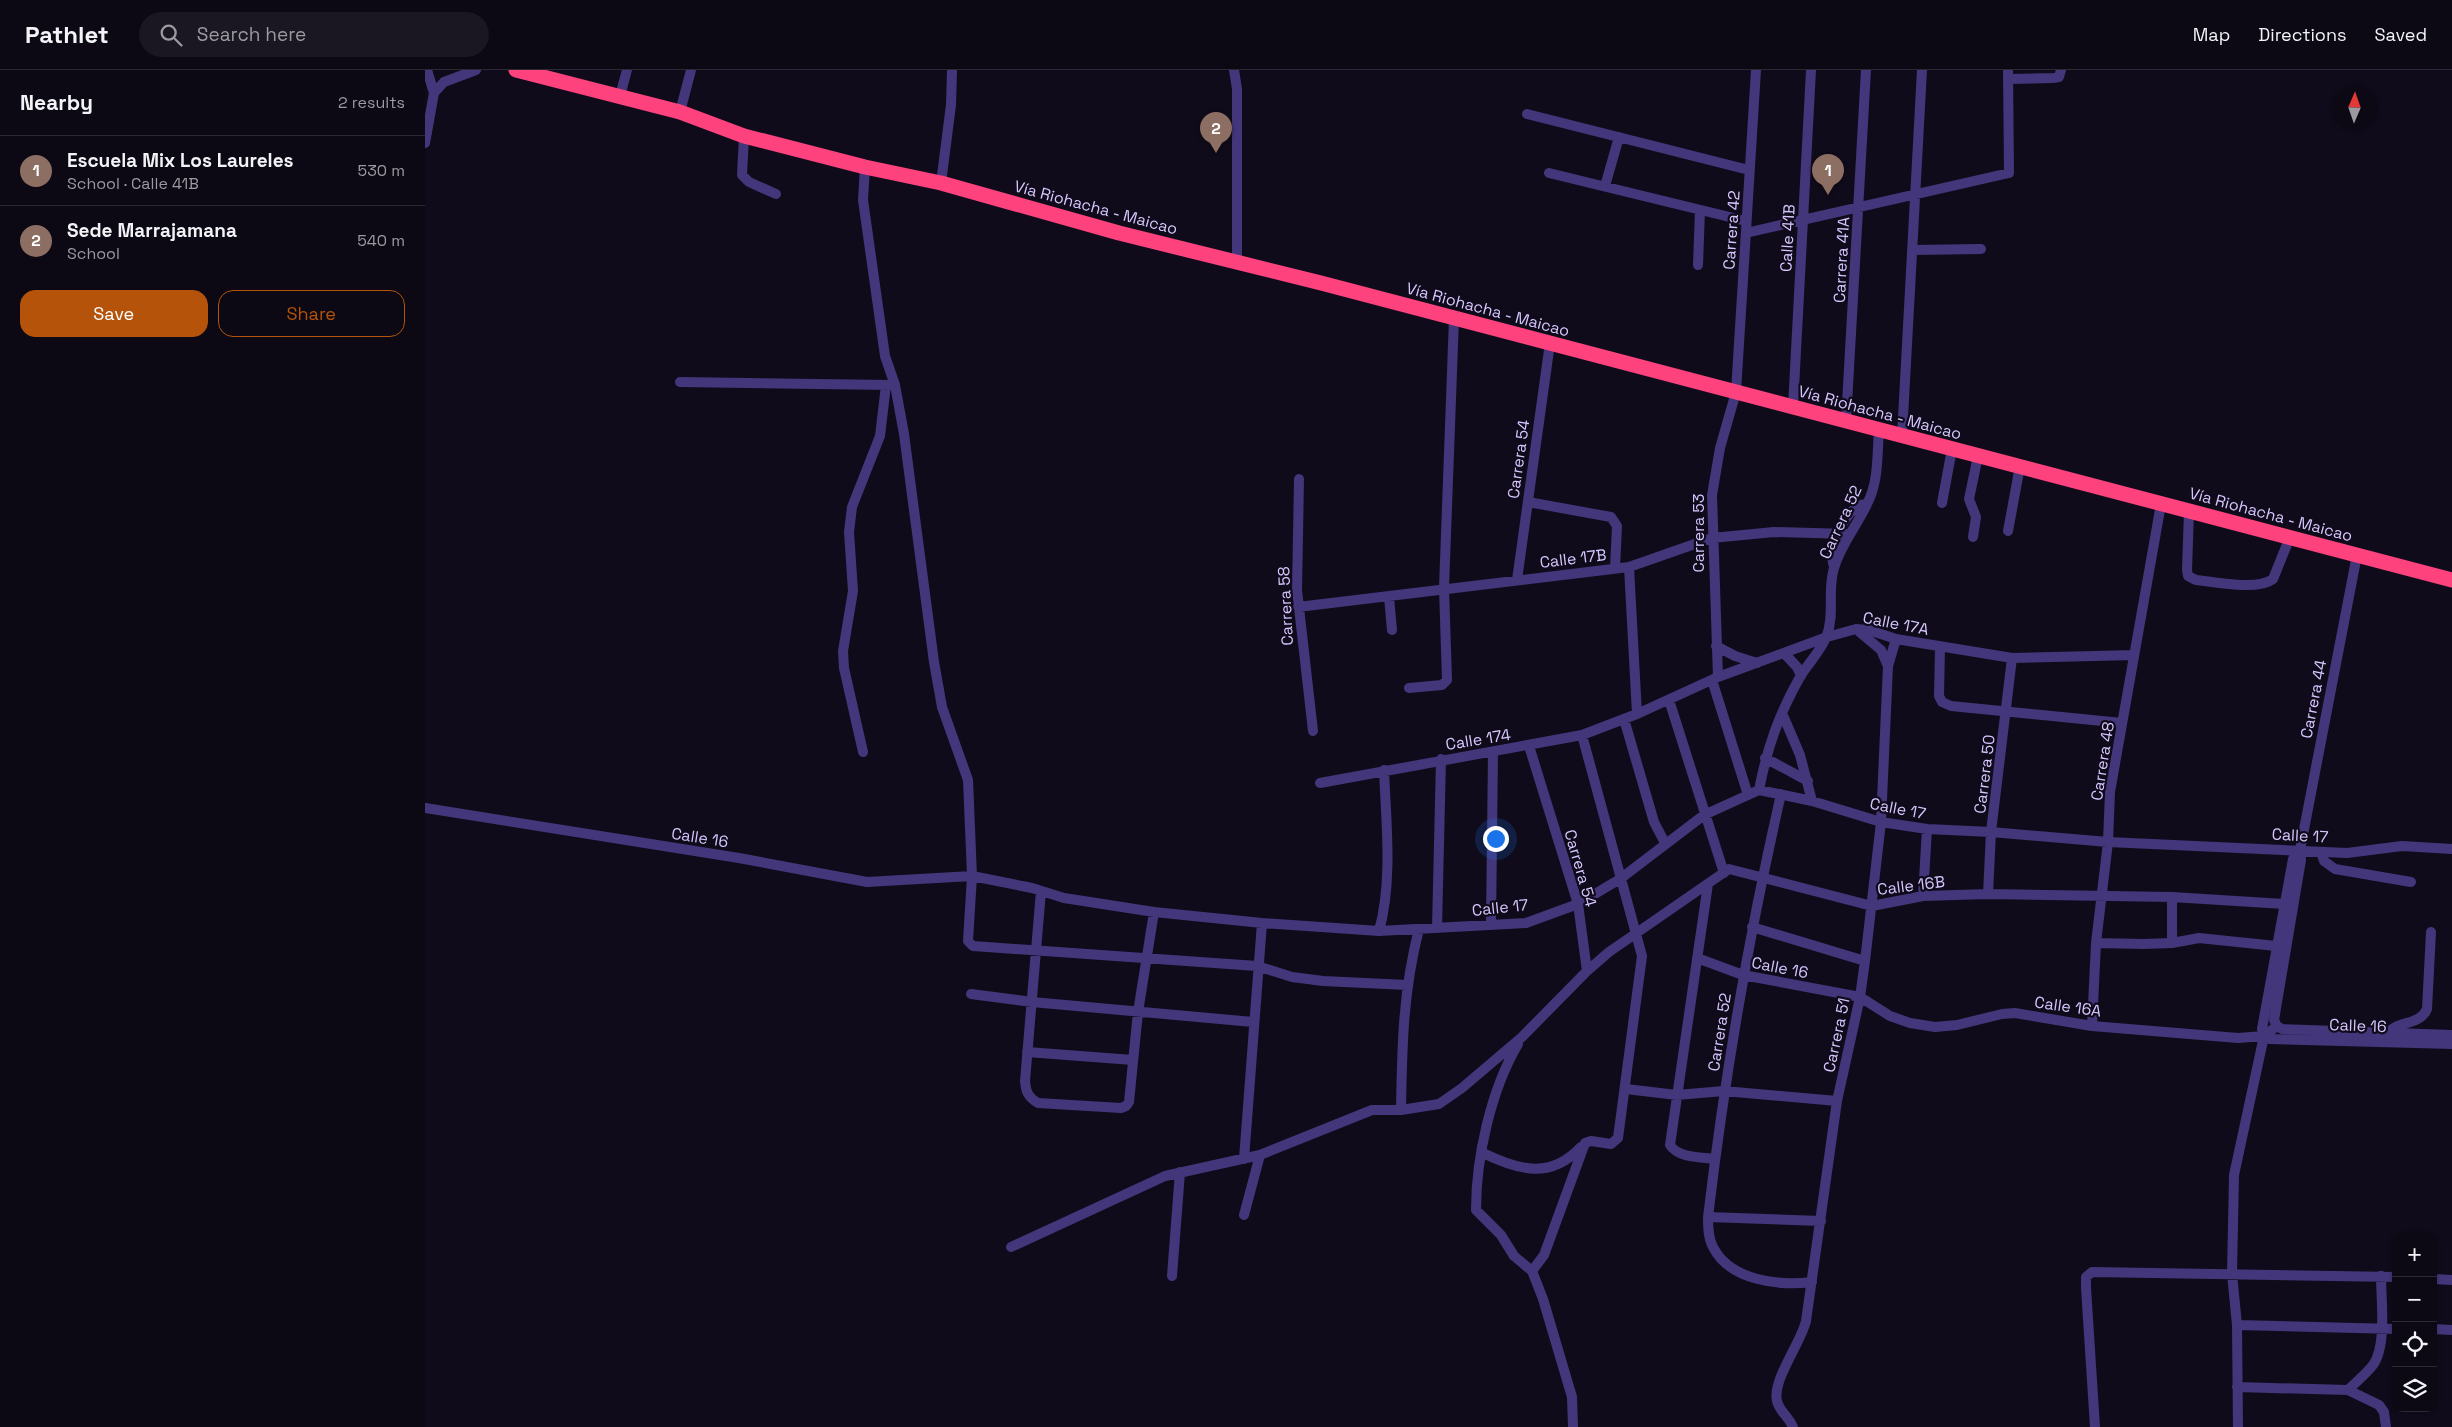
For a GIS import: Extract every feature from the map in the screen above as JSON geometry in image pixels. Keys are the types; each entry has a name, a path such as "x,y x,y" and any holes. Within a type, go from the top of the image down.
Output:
{"highway":[{"name":"Vía Riohacha - Maicao","path":"516,70 680,112 743,136 865,167 941,183 1110,230 1550,343 2452,580"}],"street":[{"path":"425,143 434,93 427,70"},
{"path":"434,93 444,82 476,70"},
{"path":"620,96 627,70"},
{"path":"680,112 691,70"},
{"path":"941,183 951,105 952,70"},
{"path":"1234,70 1237,89 1237,262"},
{"name":"Carrera 42","path":"1735,392 1756,70"},
{"name":"Calle 41B","path":"1793,407 1811,70"},
{"name":"Carrera 41A","path":"1846,421 1866,70"},
{"path":"1902,436 1922,70"},
{"path":"1745,233 2009,173 2008,74 2053,78 2059,77 2061,70"},
{"path":"1527,114 1749,170"},
{"path":"743,136 743,175 749,182 776,194"},
{"path":"1605,186 1619,137"},
{"path":"865,167 863,200 890,385 904,434 934,662 943,706 968,780 972,876 968,941 973,946 1257,966 1292,977 1323,981 1407,985"},
{"path":"1549,172 1746,221"},
{"path":"1698,265 1700,210"},
{"path":"1912,250 1981,249"},
{"path":"1409,688 1442,686 1447,680 1444,588 1454,318"},
{"name":"Carrera 54","path":"1517,580 1550,343"},
{"path":"680,382 890,385"},
{"path":"863,752 844,668 843,651 853,590 849,532 852,507 879,436 890,385"},
{"name":"Carrera 53","path":"1735,392 1720,448 1712,495 1716,646 1715,679 1747,795"},
{"name":"Carrera 52","path":"1759,790 1765,758 1782,713 1801,676 1827,637 1831,618 1834,568 1832,548 1844,533 1853,509 1859,505 1867,504 1875,481 1879,430"},
{"path":"1942,502 1952,448"},
{"path":"1973,537 1976,516 1969,499 1978,456"},
{"path":"2008,531 2020,466"},
{"name":"Carrera 58","path":"1299,479 1298,607 1313,731"},
{"path":"1528,502 1611,517 1617,526 1615,568"},
{"name":"Carrera 48","path":"2092,1026 2096,943 2108,842 2110,792 2161,504"},
{"path":"2189,511 2187,570 2188,576 2196,580 2256,585 2267,584 2273,579 2290,537"},
{"name":"Calle 17B","path":"1298,607 1629,567 1712,538 1773,532 1844,533"},
{"name":"Carrera 44","path":"2277,1026 2275,1020 2301,860 2300,850 2357,555"},
{"path":"1629,567 1637,714"},
{"path":"1389,597 1392,630"},
{"path":"1856,629 1881,650 1888,666"},
{"name":"Calle 17A","path":"1637,714 1715,679 1827,637 1856,629 1869,630 1896,639 2012,658 2135,655"},
{"name":"Carrera 51","path":"1793,1427 1777,1402 1776,1395 1778,1385 1803,1332 1821,1221 1837,1101 1860,998 1881,822 1888,666 1896,639"},
{"path":"1716,646 1735,656 1757,663"},
{"path":"1940,647 1939,696 1942,702 1951,706 2007,710 2122,723"},
{"path":"1784,653 1792,660 1801,676"},
{"name":"Carrera 50","path":"1988,894 1991,832 2012,658"},
{"path":"1011,1247 1165,1176 1260,1155 1372,1110 1401,1110 1439,1104 1462,1088 1522,1036 1587,971 1636,932 1727,871 1704,815 1669,700"},
{"path":"1782,713 1795,739 1808,781 1811,800"},
{"name":"Calle 174","path":"1321,783 1441,759 1529,746 1582,735 1637,714"},
{"path":"1624,719 1653,822 1665,843"},
{"path":"1483,1153 1515,1166 1555,1167 1571,1158 1585,1143 1591,1141 1611,1144 1618,1138 1626,1089 1642,956 1582,735"},
{"name":"Carrera 54","path":"1529,746 1578,904 1587,971"},
{"path":"1491,924 1493,752"},
{"path":"1765,758 1808,781"},
{"path":"1437,928 1441,759"},
{"path":"1379,931 1384,912 1387,855 1384,770"},
{"name":"Calle 17","path":"1153,912 1262,924 1379,931 1526,923 1578,904 1620,879 1704,815 1759,790 1811,800 1881,822 1927,830 1991,832 2108,842 2321,852 2359,853 2402,846 2452,849"},
{"name":"Carrera 52","path":"1781,794 1743,975 1724,1091 1707,1216 1708,1232 1713,1248 1733,1268 1759,1280 1790,1285 1812,1282"},
{"name":"Calle 16","path":"425,808 739,858 867,882 972,876 1072,900 1153,912"},
{"path":"1923,896 1927,830"},
{"name":"Carrera 44","path":"2238,1427 2237,1325 2232,1274 2234,1175 2264,1036 2262,1028 2293,859 2300,850"},
{"path":"2321,852 2324,861 2335,869 2411,882"},
{"name":"Calle 16B","path":"1727,871 1872,906 1923,896 1988,894 2173,897 2284,904"},
{"path":"1708,884 1670,1145 1674,1151 1680,1153 1715,1158"},
{"path":"1041,892 1027,1052 1026,1091 1030,1098 1038,1103 1126,1106 1129,1102 1138,1012 1153,912"},
{"path":"2172,943 2173,897"},
{"path":"1244,1159 1257,966 1262,924"},
{"path":"1752,927 1865,961"},
{"path":"1401,1110 1403,1018 1407,985 1419,929"},
{"path":"2387,1037 2391,1028 2419,1019 2425,1015 2427,1009 2431,932"},
{"path":"2096,943 2172,943 2199,938 2277,946"},
{"name":"Calle 16","path":"1697,958 1743,975 1860,998"},
{"path":"971,994 1032,1002 1253,1022"},
{"name":"Calle 16A","path":"1860,998 1890,1016 1910,1023 1935,1027 1957,1026 2002,1014 2015,1014 2092,1026 2193,1035 2238,1038 2264,1036"},
{"path":"2264,1036 2277,1026"},
{"name":"Calle 16","path":"2277,1026 2282,1029 2452,1044"},
{"name":"Calle 16","path":"2264,1036 2270,1038 2452,1035"},
{"path":"1522,1036 1507,1062 1495,1094 1476,1180 1476,1210 1501,1235 1514,1256 1532,1271 1543,1299 1572,1397 1573,1427"},
{"path":"1027,1052 1133,1060"},
{"path":"1626,1089 1677,1095 1724,1091 1837,1101"},
{"path":"1532,1271 1544,1255 1585,1143"},
{"path":"1244,1215 1260,1155"},
{"path":"1171,1276 1180,1172"},
{"path":"1707,1216 1821,1221"},
{"path":"2095,1427 2086,1276 2092,1272 2392,1277"},
{"path":"2348,1390 2374,1364 2378,1355 2382,1328 2381,1276"},
{"path":"2437,1279 2452,1280"},
{"path":"2237,1325 2392,1329"},
{"path":"2437,1329 2452,1330"},
{"path":"2237,1387 2348,1390 2379,1405 2384,1412 2386,1427"}],"place":[{"name":"Sede Marrajamana","path":"1216,153"},
{"name":"Escuela Mix Los Laureles","path":"1828,195"}]}
